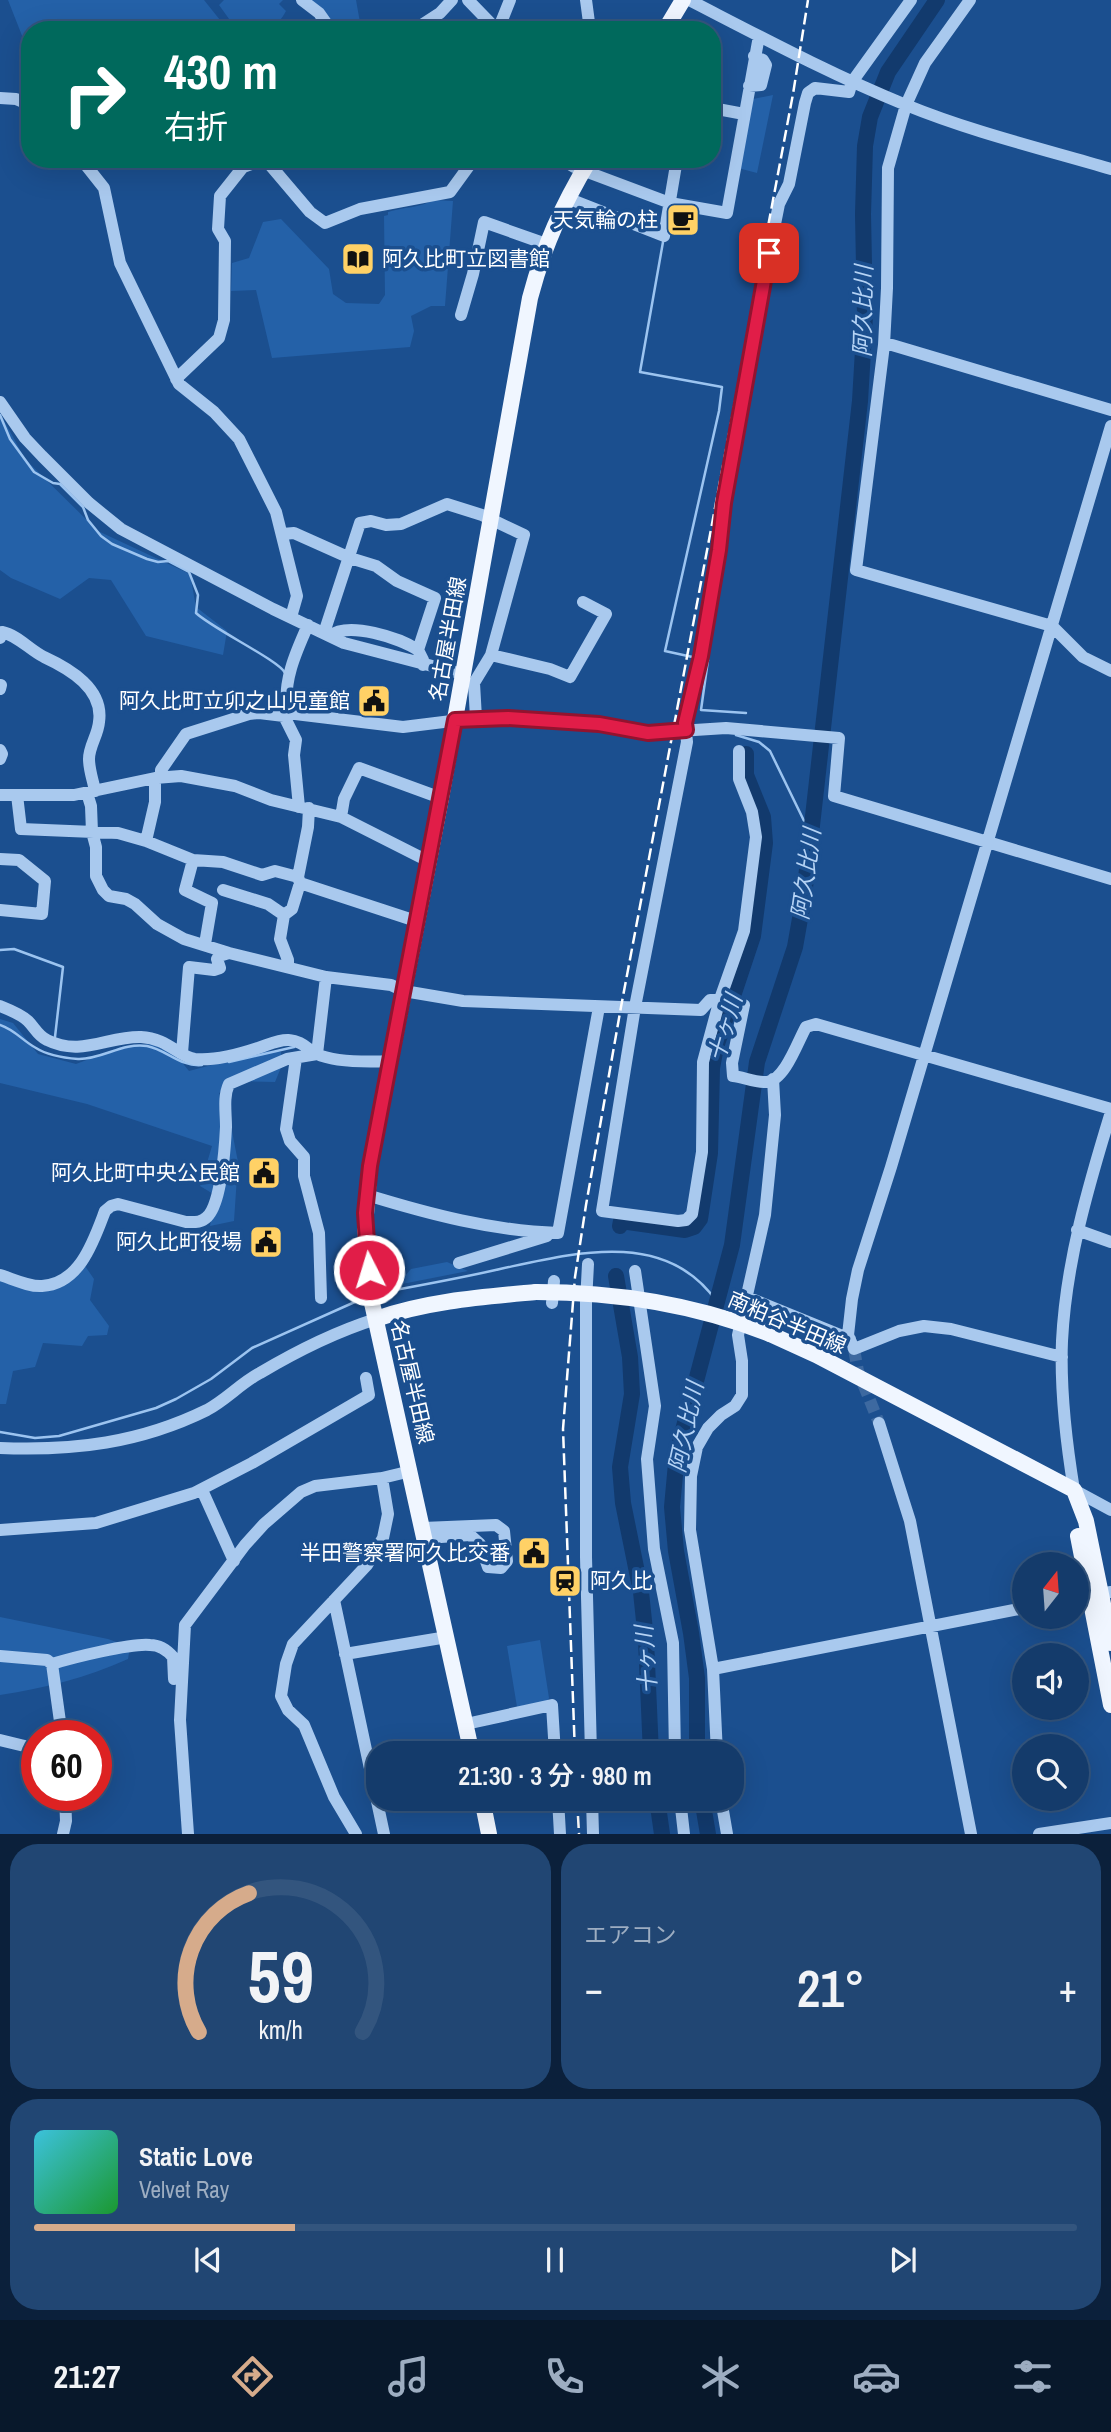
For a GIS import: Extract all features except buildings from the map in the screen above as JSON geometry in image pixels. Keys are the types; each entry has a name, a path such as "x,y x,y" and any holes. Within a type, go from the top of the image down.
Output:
{"main road":[{"path":"670,21 683,0"},
{"name":"名古屋半田線","path":"469,1741 371,1296 365,1226 367,1195 370,1166 441,798 530,298 546,244 567,198 585,168"},
{"name":"南粕谷半田線","path":"376,1319 470,1298 536,1293 604,1294 668,1303 722,1316 816,1355 1074,1490"},
{"path":"1074,1490 1074,1514 1111,1643"},
{"path":"1095,1594 1111,1706"},
{"path":"484,1811 489,1833"}],"street":[{"path":"302,0 325,21"},
{"path":"428,21 452,0"},
{"path":"468,0 488,21"},
{"path":"502,21 510,0"},
{"path":"689,0 852,82 902,103 947,120 1111,169"},
{"path":"738,751 739,779 752,812 756,837 744,931 727,1000 703,1062 702,1152 692,1214 686,1220 678,1221 602,1211 635,1007 687,742 685,723 701,656 724,503 779,204 789,184 808,93 815,88 849,92 852,82 911,0"},
{"path":"970,0 925,63 902,103 888,168 884,345 856,570 1052,626 1083,657 1111,671"},
{"path":"585,1 588,21"},
{"path":"596,168 670,203 727,212 759,36"},
{"path":"0,98 21,101"},
{"path":"721,110 744,114"},
{"path":"88,168 104,188 120,263 176,379 239,439 276,512 298,596 291,617"},
{"path":"176,379 219,338 224,320 225,241 218,229 220,196 242,168"},
{"path":"273,168 310,212 325,223 360,209 450,192 467,168"},
{"path":"567,198 664,236 676,168"},
{"path":"461,315 484,222 546,244"},
{"path":"884,345 892,345 1111,410"},
{"path":"0,402 25,438 89,503 113,523 147,543 344,643 463,674"},
{"path":"1062,1357 951,1329 924,1326 899,1331 854,1349 848,1324 858,1270 1111,426"},
{"path":"327,635 360,523 371,521 386,526 401,524 447,504 490,518 524,535 491,655 474,683 476,718"},
{"path":"283,534 294,533 350,558 376,566 397,581 435,598 418,650"},
{"path":"491,655 550,669 570,677 606,614 583,602"},
{"path":"288,966 279,939 284,915 292,909 308,827 294,755 296,740 286,715 285,698 290,665 308,625"},
{"path":"327,635 336,631 358,630 394,639 418,650 423,665"},
{"path":"0,638 2,632 8,634 34,652 63,666 97,698 100,720 89,756 92,832 97,855 96,876 109,896 126,899 135,904 171,934 229,953 326,977 391,985 404,991 463,1001 701,1010 710,1000 727,1000 744,1005 732,1068 733,1076 770,1080"},
{"path":"146,841 158,777 180,740 190,732 249,714 286,715 403,727 476,718 599,724 648,733 726,729 839,738 834,796 1111,879"},
{"path":"0,750 0,759"},
{"path":"341,817 344,799 359,768 441,798"},
{"path":"0,795 74,795 158,777 181,776 223,784 341,817 428,861"},
{"path":"17,795 21,829 118,833 192,860 223,862 262,874 275,871 416,921"},
{"path":"0,859 19,860 45,881 42,914 0,910"},
{"path":"192,860 185,890 212,903 205,944"},
{"path":"223,890 268,904 284,915"},
{"path":"182,1053 189,967 214,970 220,968 217,959 229,953"},
{"path":"317,1054 326,977"},
{"path":"0,1006 19,1014 39,1035 57,1044 87,1047 129,1037 142,1037 166,1042 195,1059 247,1052 285,1040 298,1041 317,1054"},
{"path":"558,1233 599,1007"},
{"path":"770,1080 790,1060 806,1027 816,1024 1111,1110 1077,1230 1067,1290 1062,1357 1066,1435 1074,1490 1111,1510"},
{"path":"0,1275 41,1286 65,1278 82,1261 106,1211 118,1204 186,1222 205,1219 212,1212 217,1194 226,1127 225,1092 229,1084 296,1058 317,1054 357,1061 392,1061"},
{"path":"296,1058 286,1129 290,1141 304,1157 305,1182 319,1233 321,1298"},
{"path":"716,1741 713,1669 690,1530 691,1476 697,1447 708,1427 735,1406 742,1395 742,1361 738,1335 765,1215 775,1115 770,1080"},
{"path":"367,1195 430,1214 533,1232 558,1233"},
{"path":"1077,1230 1111,1242"},
{"path":"459,1263 558,1233"},
{"path":"589,1264 586,1302 586,1557 592,1741"},
{"path":"635,1271 655,1406 647,1459 654,1549 673,1643 675,1741"},
{"path":"552,1303 554,1281"},
{"path":"747,1297 850,1339"},
{"path":"0,1448 83,1448 142,1435 209,1409 257,1374 317,1341 376,1319"},
{"path":"0,1530 96,1523 202,1490 369,1395 366,1378"},
{"path":"879,1423 910,1521 971,1833"},
{"path":"188,1833 180,1720 185,1625 264,1524 301,1492 315,1486 382,1478 411,1471"},
{"path":"356,1833 334,1797 304,1725 288,1710 281,1696 286,1664 293,1644 367,1565 383,1538 388,1514 382,1478"},
{"path":"202,1490 234,1561"},
{"path":"424,1533 486,1525 496,1525 504,1531 505,1566 501,1569 488,1567 480,1544 479,1532 486,1525"},
{"path":"424,1533 464,1534 476,1538 480,1544"},
{"path":"334,1600 384,1833"},
{"path":"713,1669 1012,1610"},
{"path":"345,1654 447,1637"},
{"path":"52,1664 143,1645 158,1646 173,1657 175,1694 180,1699"},
{"path":"0,1656 47,1660 52,1664 60,1720"},
{"path":"466,1724 552,1704 554,1741"},
{"path":"0,1740 21,1745"},
{"path":"63,1833 66,1811"},
{"path":"559,1811 560,1833"},
{"path":"592,1811 593,1833"},
{"path":"681,1811 684,1833"},
{"path":"723,1811 727,1833"},
{"path":"1039,1833 1111,1823"}],"shaded area":[{"path":"8,0 204,0 221,21 21,21 21,33"},
{"path":"224,0 283,0 279,4 286,11 279,21 231,21 219,5"},
{"path":"298,0 356,0 360,21 326,21"},
{"path":"773,95 757,173 738,168 753,99"},
{"path":"433,200 453,201 445,306 431,306 411,316 414,331 410,347 272,358 256,290 231,291 232,263 249,258 263,222 281,219 329,269 333,294 346,303 379,304 385,295 384,216 388,215 388,212 423,205"},
{"path":"0,413 25,459 98,531 190,574 196,607 227,631 223,655 146,636 111,580 89,578 60,599 11,578 0,570"},
{"path":"0,1019 13,1023 38,1054 76,1064 121,1047 152,1044 176,1055 189,1071 265,1051 281,1052 282,1065 275,1082 241,1081 219,1093 231,1126 238,1162 234,1221 210,1226 215,1195 200,1186 212,1146 87,1104 0,1083"},
{"path":"447,1262 468,1271 397,1285 411,1269"},
{"path":"83,1263 94,1279 90,1300 109,1326 107,1335 88,1336 82,1346 43,1343 35,1367 13,1371 6,1404 0,1404 0,1277 43,1289"},
{"path":"0,1617 108,1639 130,1647 128,1659 65,1681 0,1695"},
{"path":"540,1640 549,1698 547,1701 517,1707 507,1646"}],"waterway":[{"name":"阿久比川","path":"697,1741 697,1678 676,1551 672,1507 677,1453 732,1245 757,1062 795,947 804,896 860,401 865,316 865,146 870,117 888,72 937,0"},
{"path":"663,242 640,372 722,387 719,411 665,651 697,658"},
{"path":"0,415 10,439 34,472 60,484 83,507 88,520 101,536 112,544 147,559 168,561 189,572 198,595 196,613 271,661 285,673"},
{"path":"703,659 708,660 701,710 746,713"},
{"path":"736,735 759,742 770,751 807,827 813,831"},
{"name":"十ヶ川","path":"620,1226 621,1221 685,1230 694,1227 700,1219 710,1153 712,1068 716,1047 753,936 765,843 763,817 746,775 746,754"},
{"path":"0,950 14,949 63,967 55,1037"},
{"path":"0,1025 40,1050 62,1057 87,1059 138,1045 154,1048 180,1061 202,1065"},
{"path":"229,1062 294,1047"},
{"path":"384,1292 558,1257 617,1252 645,1255 672,1263 696,1279 717,1302"},
{"name":"十ヶ川","path":"616,1276 630,1357 632,1394 620,1467 623,1503 641,1592 650,1741"},
{"path":"0,1432 35,1438 59,1436 156,1408 211,1379 252,1348 357,1301"},
{"name":"十ヶ川","path":"659,1811 662,1834"},
{"name":"阿久比川","path":"704,1811 708,1834"}],"tunnel":[{"path":"854,1349 858,1371 879,1423"}],"railway":[{"path":"575,1741 563,1429 575,1277 621,1007 793,94 808,0"},
{"path":"578,1811 579,1834"}],"place":[{"name":"天気輪の柱","path":"683,220"},
{"name":"阿久比町立図書館","path":"358,259"},
{"name":"阿久比町立卯之山児童館","path":"374,701"},
{"name":"阿久比町中央公民館","path":"264,1173"},
{"name":"阿久比町役場","path":"266,1242"},
{"name":"半田警察署阿久比交番","path":"534,1553"},
{"name":"阿久比","path":"565,1581"}],"route":[{"path":"369,1270 365,1206 370,1166 455,720 508,718 599,724 648,733 686,730 685,723 701,656 724,503 769,253"}]}
